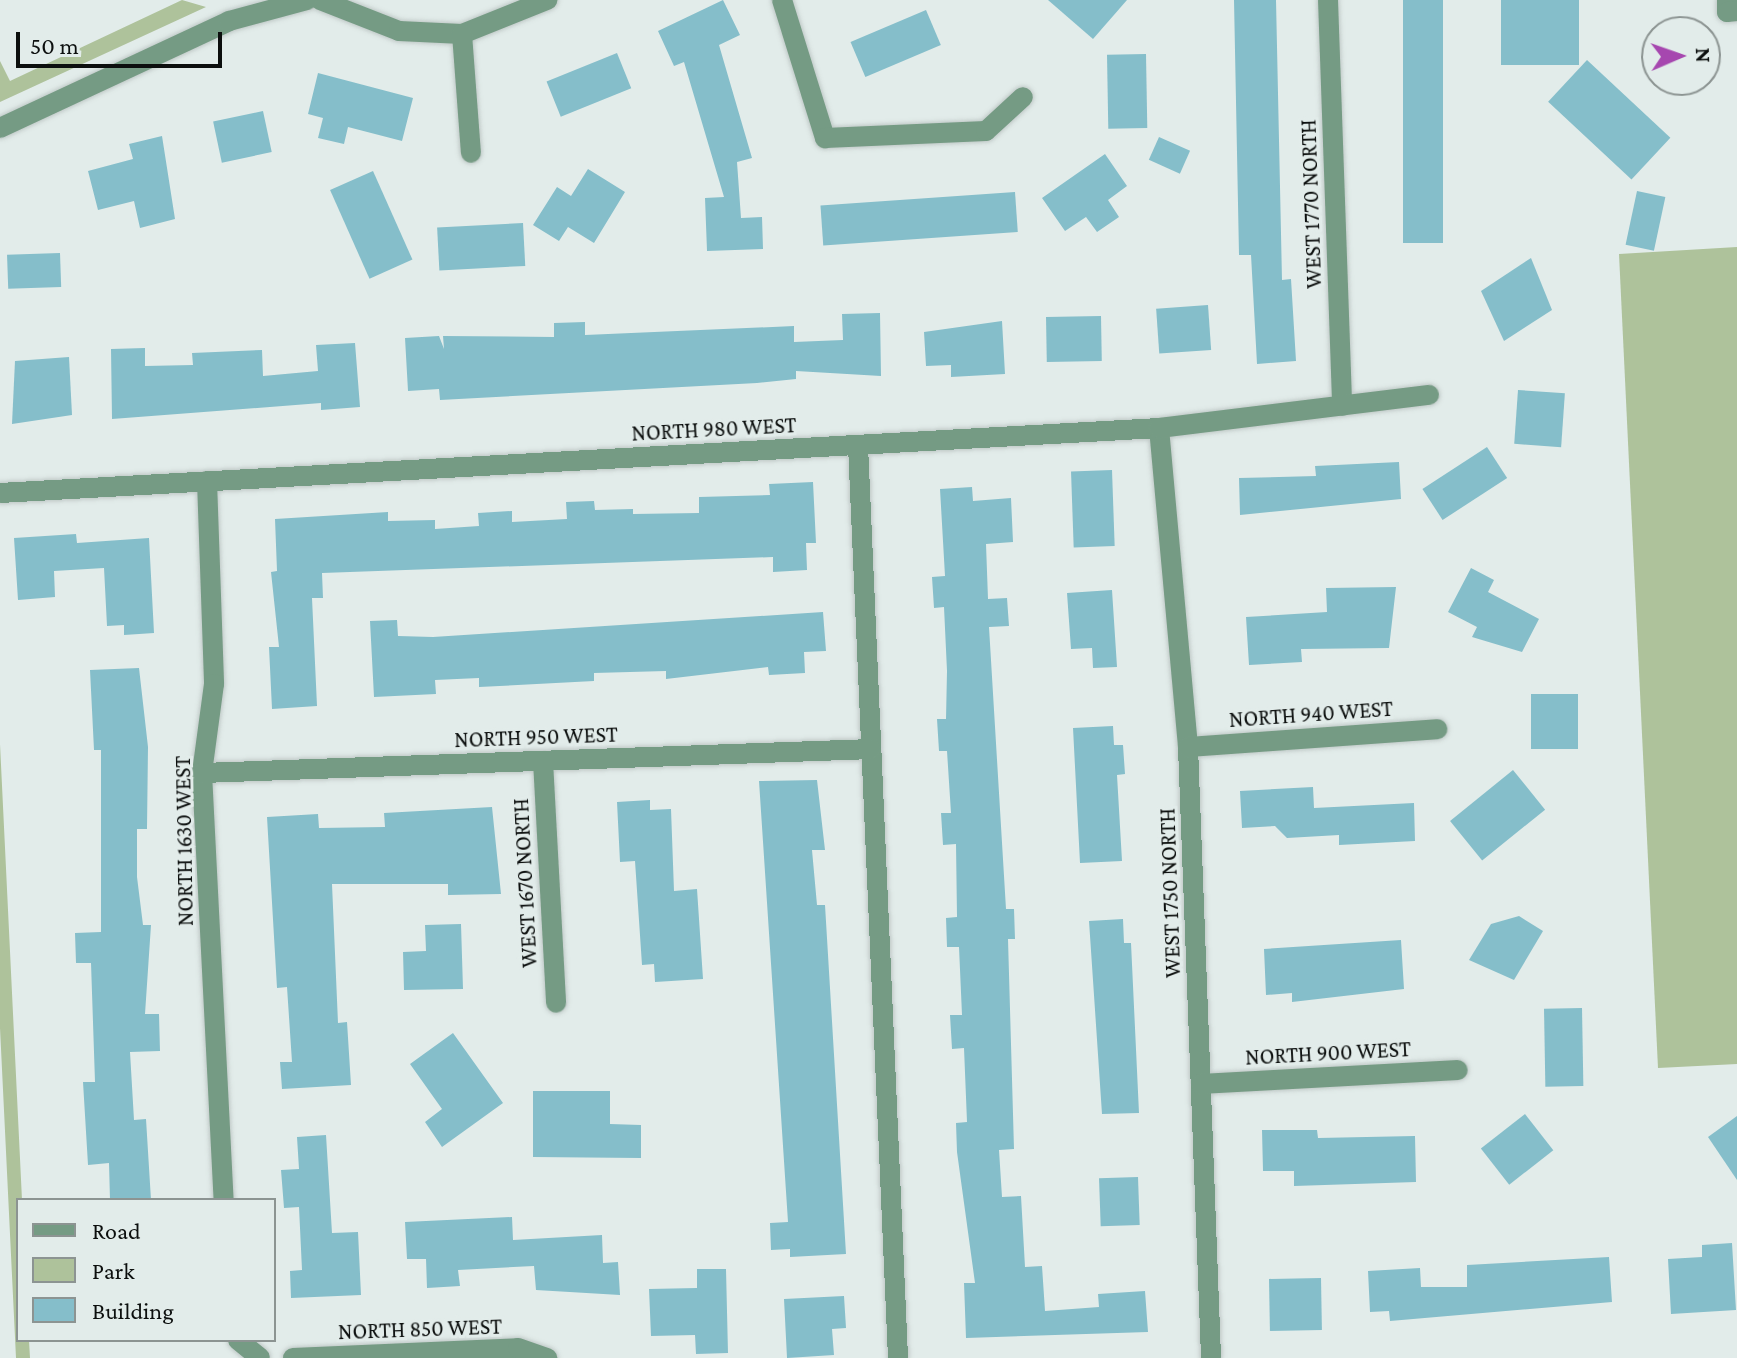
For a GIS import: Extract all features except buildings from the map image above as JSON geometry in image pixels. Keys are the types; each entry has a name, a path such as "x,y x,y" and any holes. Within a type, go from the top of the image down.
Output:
{"street":[{"path":"0,128 229,21 307,0"},
{"path":"320,0 399,31 462,34 547,0"},
{"path":"782,0 825,138 986,131 1023,97"},
{"name":"WEST 1770 NORTH","path":"1328,0 1342,406"},
{"path":"462,34 471,153"},
{"name":"NORTH 980 WEST","path":"0,493 1159,428 1429,395"},
{"name":"WEST 1750 NORTH","path":"1159,428 1188,747 1211,1358"},
{"path":"858,445 898,1358"},
{"name":"NORTH 1630 WEST","path":"207,481 214,684 202,773 224,1198"},
{"name":"NORTH 940 WEST","path":"1188,747 1437,729"},
{"name":"NORTH 950 WEST","path":"202,773 871,749"},
{"name":"WEST 1670 NORTH","path":"543,761 556,1003"},
{"name":"NORTH 900 WEST","path":"1201,1084 1458,1070"},
{"path":"240,1342 260,1358"},
{"name":"NORTH 850 WEST","path":"293,1358 518,1348 547,1358"}],"green space":[{"path":"182,0 206,7 0,102 0,61 10,81"},
{"path":"1737,247 1737,1064 1658,1068 1619,254"},
{"path":"0,744 22,1198 16,1198 16,1342 29,1342 30,1358 16,1358 0,1028"}]}
